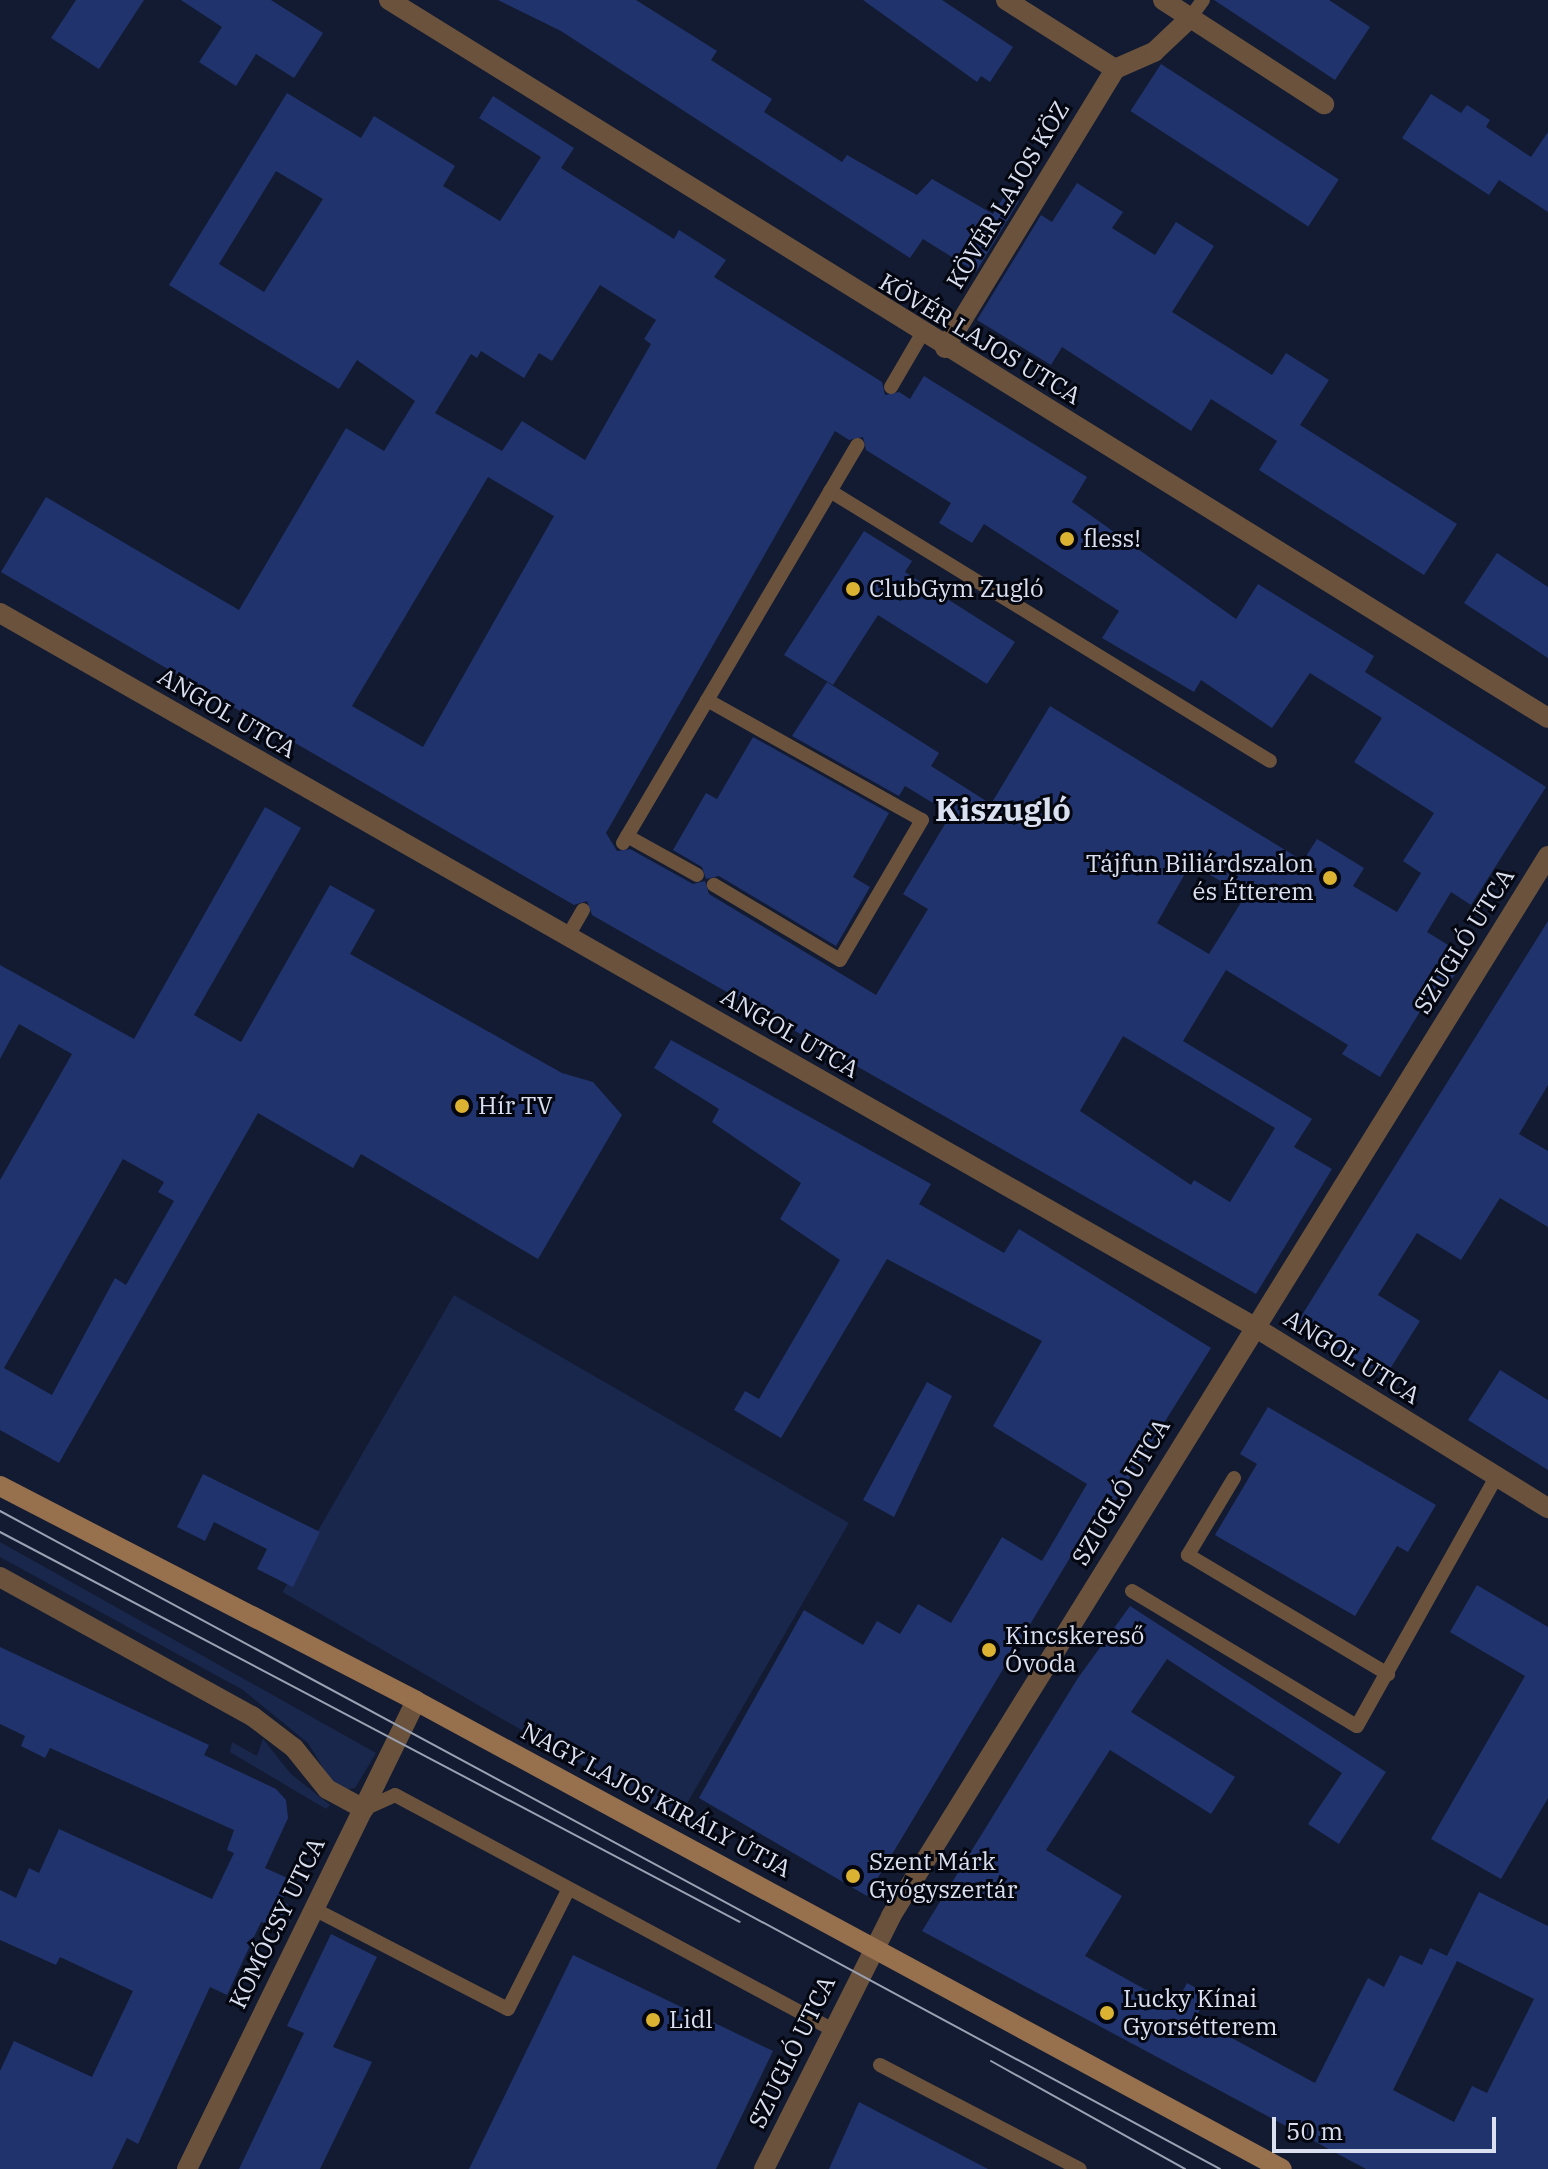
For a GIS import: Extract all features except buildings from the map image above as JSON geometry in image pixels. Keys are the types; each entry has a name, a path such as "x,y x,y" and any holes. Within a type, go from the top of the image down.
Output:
{"main road":[{"name":"NAGY LAJOS KIRÁLY ÚTJA","path":"0,1486 416,1701 874,1946 1276,2168"}],"street":[{"name":"KÖVÉR LAJOS UTCA","path":"389,0 922,334 1548,718"},
{"path":"1006,0 1115,69 1154,52 1190,18"},
{"path":"1163,0 1324,104"},
{"name":"KÖVÉR LAJOS KÖZ","path":"945,348 1115,69"},
{"name":"ANGOL UTCA","path":"0,613 1253,1326 1548,1508"},
{"name":"SZUGLÓ UTCA","path":"764,2169 874,1946 1253,1326 1548,856"},
{"path":"0,1577 252,1716 294,1748 327,1789 364,1809"},
{"name":"KOMÓCSY UTCA","path":"187,2169 312,1908 416,1701"}],"lane":[{"path":"1190,18 1203,0"},
{"path":"891,387 922,334"},
{"path":"697,875 625,839 857,445"},
{"path":"830,491 1270,761"},
{"path":"707,700 922,820 840,960 714,885"},
{"path":"568,936 583,910"},
{"path":"1132,1591 1357,1726 1496,1477"},
{"path":"1234,1478 1188,1555 1388,1674"},
{"path":"364,1809 395,1795 832,2029"},
{"path":"312,1908 508,2009 568,1890"},
{"path":"880,2065 1080,2169"}],"shaded area":[{"path":"454,1295 849,1523 677,1820 282,1592"},
{"path":"0,1542 376,1753 355,1788 342,1790 331,1781 308,1743 243,1690 0,1557"},
{"path":"263,1739 291,1774 330,1805 326,1809 230,1752 232,1742 257,1756"}],"tram line":[{"path":"0,1511 1220,2169"},
{"path":"0,1532 740,1922"},
{"path":"991,2061 1185,2169"}],"place":[{"name":"fless!","path":"1067,539"},
{"name":"ClubGym Zugló","path":"853,589"},
{"name":"Tájfun Biliárdszalon és Étterem","path":"1330,878"},
{"name":"Hír TV","path":"462,1106"},
{"name":"Kincskereső Óvoda","path":"989,1650"},
{"name":"Szent Márk Gyógyszertár","path":"853,1876"},
{"name":"Lucky Kínai Gyorsétterem","path":"1107,2013"},
{"name":"Lidl","path":"653,2020"}],"district":[{"name":"Kiszugló","path":"1003,809"}]}
